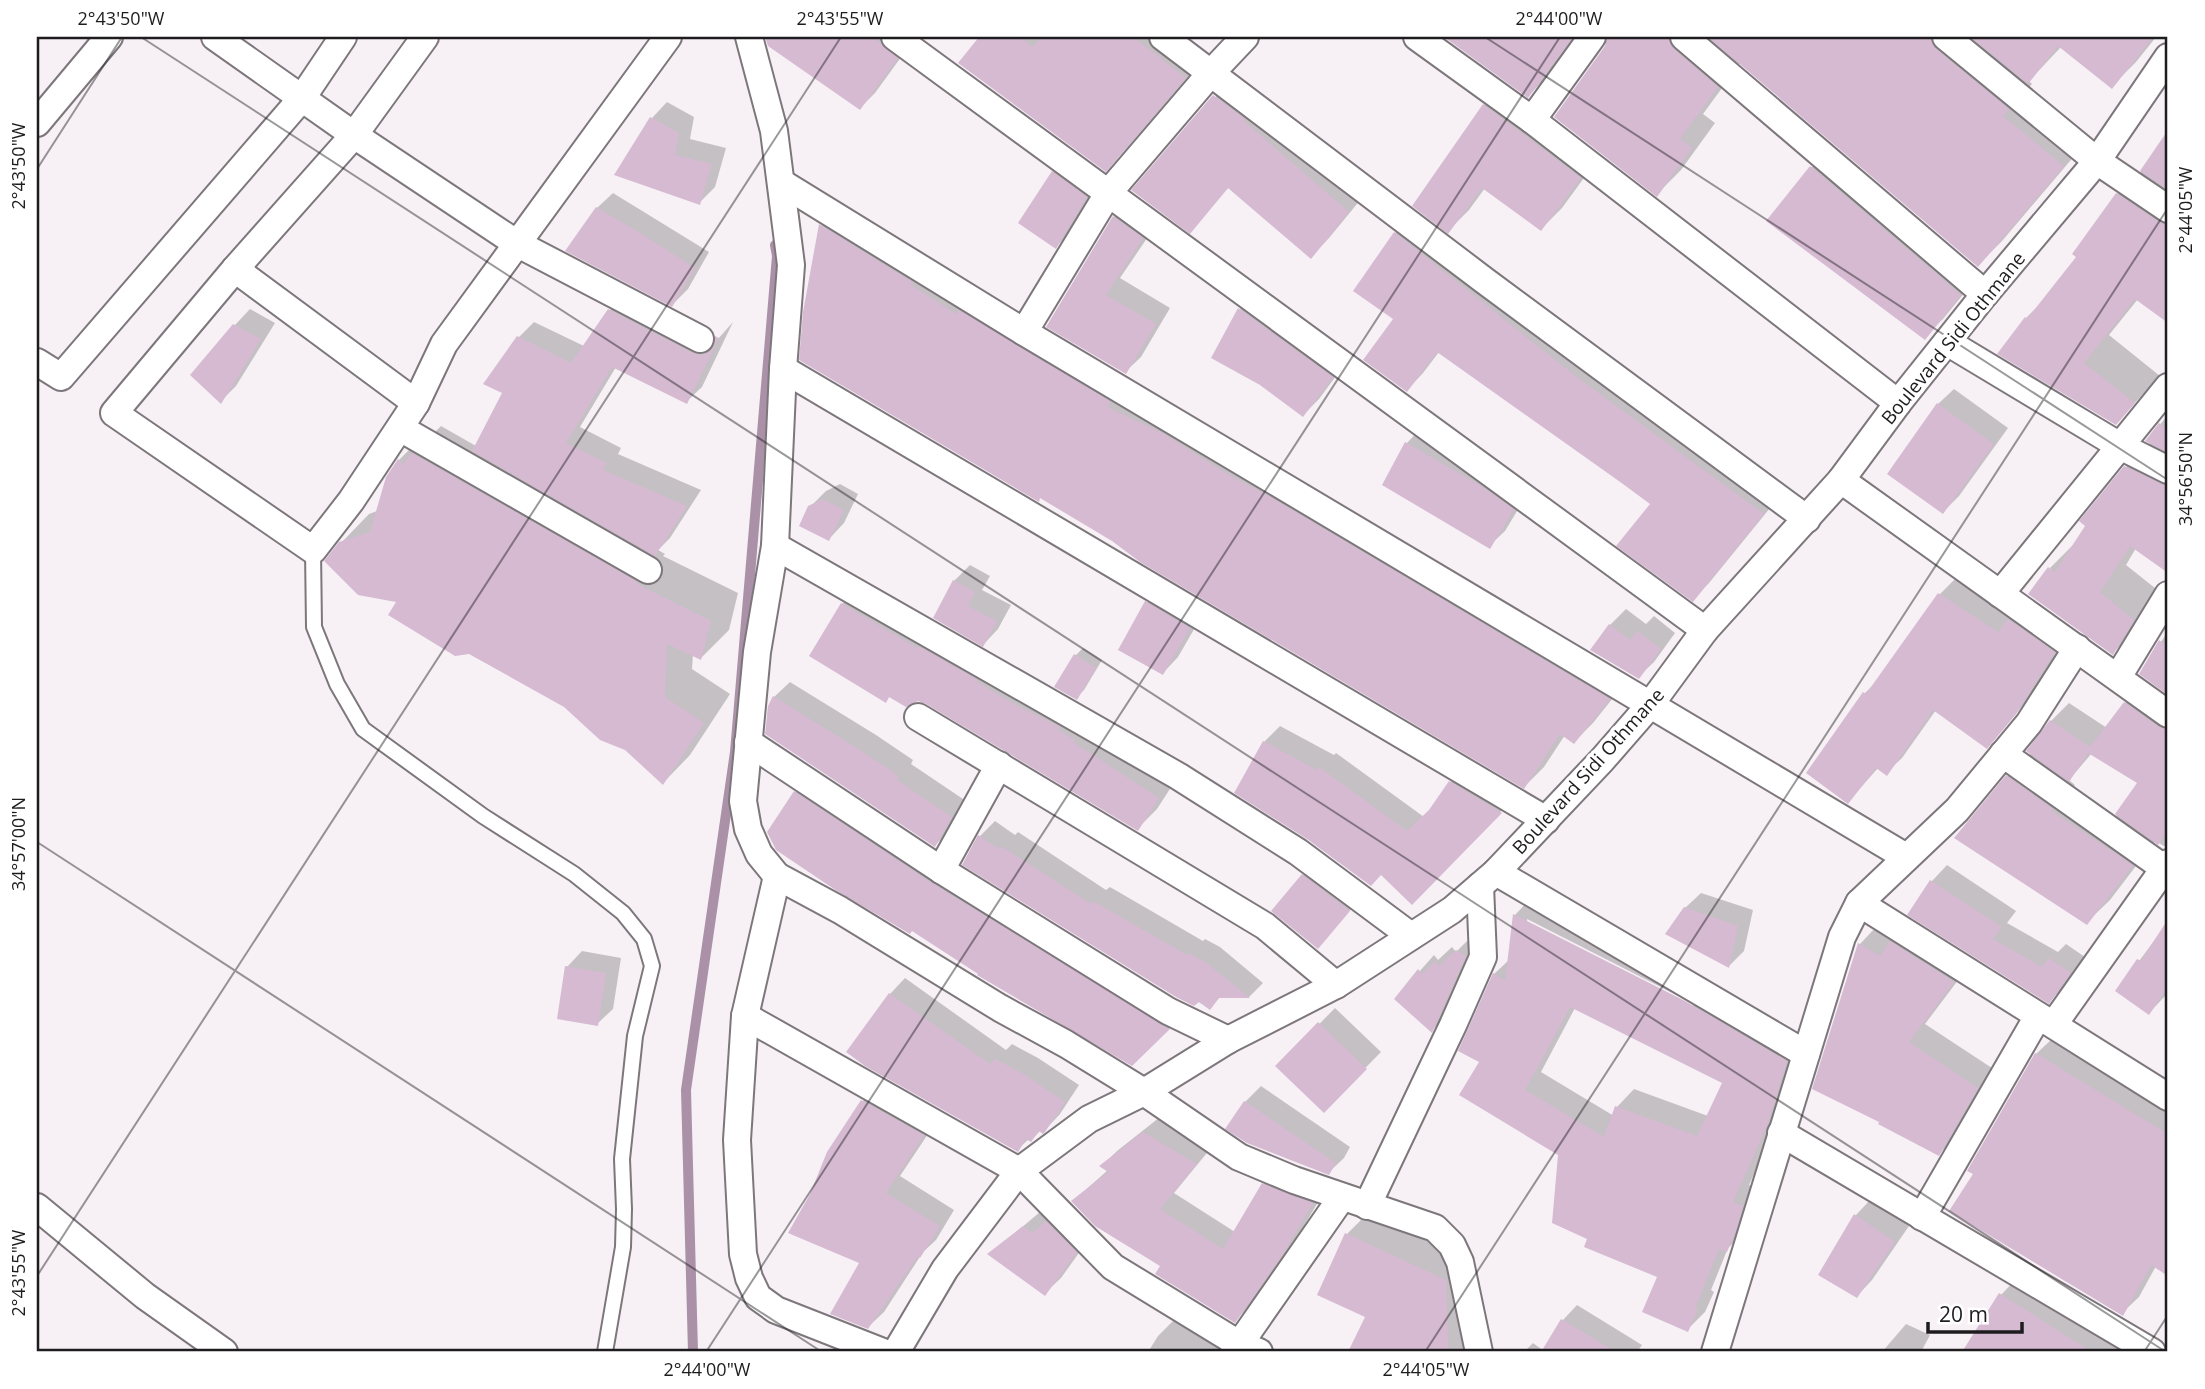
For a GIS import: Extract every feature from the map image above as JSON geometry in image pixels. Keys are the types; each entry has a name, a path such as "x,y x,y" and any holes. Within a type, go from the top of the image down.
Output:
{"street":[{"path":"37,123 109,37"},
{"path":"215,37 354,135 516,243 699,339"},
{"path":"37,362 61,377 302,98 343,37"},
{"path":"425,37 354,135 235,269 114,413 313,550 351,501 416,403 444,344 658,41"},
{"path":"749,37 774,131 791,265 775,547 757,652 743,801 748,829 759,854 776,876 840,910 1000,1008 1066,1044 1144,1092 1239,1157 1342,1197 1435,1228 1452,1245 1460,1262 1479,1352"},
{"path":"895,37 1705,630"},
{"path":"1163,37 1485,281 1807,519"},
{"path":"1024,332 1109,192 1245,37"},
{"path":"1417,37 1532,120 1898,404"},
{"path":"1532,120 1592,37"},
{"path":"1684,37 1985,294"},
{"path":"1946,37 2097,161 2168,209"},
{"name":"Boulevard Sidi Othmane","path":"895,1352 945,1269 1019,1171 1089,1119 1144,1092 1228,1040 1336,985 1452,910 1488,879 1546,820 1650,705 1705,630 1841,480 1985,294 2097,161 2168,57"},
{"path":"782,183 1024,332 1906,857"},
{"path":"235,269 416,403"},
{"path":"1947,342 2120,446 2168,470"},
{"path":"783,369 1546,820"},
{"path":"2000,594 2168,387"},
{"path":"400,428 648,570"},
{"path":"1841,480 2168,714"},
{"path":"775,547 1178,776 1298,852 1411,936"},
{"path":"2118,677 2168,595"},
{"path":"1723,1349 1781,1133 1842,937 1858,903 1957,810 2029,723 2077,648"},
{"path":"918,717 1265,926 1336,985"},
{"path":"748,741 941,870 1168,1012 1228,1040"},
{"path":"1922,1217 2046,1020 2167,868 2003,754"},
{"path":"941,870 999,765"},
{"path":"776,876 745,1016 737,1140 743,1254 748,1278 758,1297 776,1310 883,1352"},
{"path":"1367,1206 1454,1025 1483,957 1488,879 1806,1054"},
{"path":"1858,903 2168,1097"},
{"path":"745,1016 1019,1171 1113,1268 1244,1349 1342,1197"},
{"path":"1781,1133 2152,1352"},
{"path":"37,1207 145,1296 223,1352"}],"lane":[{"path":"313,550 314,627 337,684 363,729 483,816 574,874 622,913 644,939 652,966 635,1036 622,1159 623,1247 605,1352"}],"building":[{"path":"765,37 873,37 898,58 860,110 768,46"},
{"path":"979,37 1020,37 1033,47 1041,37 1133,37 1186,78 1106,172 958,63"},
{"path":"1444,37 1573,37 1528,98"},
{"path":"1607,37 1669,37 1674,49 1718,87 1680,139 1692,148 1657,197 1554,117 1605,46"},
{"path":"1708,37 1931,37 1936,49 2009,109 2003,116 2064,166 1978,267"},
{"path":"1971,37 2153,37 2112,89 2058,46 2028,84"},
{"path":"1213,95 1245,119 1244,121 1349,212 1311,259 1228,188 1190,234 1131,190"},
{"path":"1483,104 1581,178 1541,231 1482,188 1448,234 1412,206"},
{"path":"650,117 679,133 675,155 712,164 700,205 614,175"},
{"path":"2168,130 2168,190 2140,171"},
{"path":"1810,166 1961,295 1925,340 1766,221"},
{"path":"1052,171 1087,197 1056,249 1018,223"},
{"path":"2116,193 2159,222 2168,225 2168,323 2135,299 2084,363 2135,403 2116,425 1997,354 2076,257 2072,254"},
{"path":"596,207 695,268 672,307 565,251"},
{"path":"1113,216 1143,238 1106,295 1156,324 1126,374 1046,327"},
{"path":"819,224 912,282 911,285 956,314 959,310 1110,401 1107,407 1162,433 1610,699 1574,744 1560,734 1524,789 1140,562 1112,541 1040,498 1039,502 799,360 803,312"},
{"path":"1394,232 1578,378 1764,514 1693,602 1616,546 1650,504 1623,484 1437,352 1407,392 1363,360 1393,319 1353,291"},
{"path":"1238,308 1333,377 1303,417 1260,385 1211,358"},
{"path":"608,309 693,353 708,353 714,346 715,336 719,338 687,404 612,367 566,443 607,463 603,470 687,506 655,556 472,451 502,393 483,384 517,336 571,363"},
{"path":"233,324 261,339 221,404 190,375"},
{"path":"1937,403 1994,444 1943,514 1887,474"},
{"path":"2159,423 2168,430 2168,453 2145,441"},
{"path":"1405,442 1481,486 1514,509 1490,549 1382,485"},
{"path":"412,453 638,582 637,584 711,621 701,660 667,644 665,697 704,723 663,785 625,750 600,740 564,707 469,654 455,656 388,615 396,602 358,595 324,561 339,542 370,532 386,477 398,459 403,464"},
{"path":"2124,466 2168,486 2168,573 2130,546 2100,592 2134,620 2113,655 2028,594 2048,567 2055,572 2085,526 2079,521"},
{"path":"823,499 844,510 829,541 799,526 808,506"},
{"path":"953,580 975,592 968,606 997,621 983,647 933,618"},
{"path":"1938,593 1998,632 2008,619 2055,652 2016,714 1987,749 1933,710 1887,776 1876,768 1848,804 1806,773"},
{"path":"1145,601 1190,628 1163,675 1118,650"},
{"path":"841,603 978,680 977,682 1014,704 1060,727 1058,730 1075,740 1073,742 1159,798 1138,831 926,704 918,701 906,707 889,697 886,703 809,656"},
{"path":"1609,624 1630,640 1637,631 1661,649 1639,679 1590,650"},
{"path":"2159,640 2168,647 2168,695 2139,674"},
{"path":"1074,654 1096,668 1077,700 1054,687"},
{"path":"773,696 899,776 897,780 952,817 935,847 765,734 768,706"},
{"path":"2124,702 2159,727 2168,729 2168,830 2158,845 2115,814 2137,783 2088,753 2069,782 2026,751 2050,720 2090,747"},
{"path":"1263,741 1317,770 1319,767 1407,831 1429,810 1449,781 1502,813 1412,905 1381,875 1371,886 1307,839 1234,793"},
{"path":"2006,775 2053,809 2051,811 2133,865 2087,925 1954,838"},
{"path":"794,791 932,883 1170,1029 1132,1066 977,975 912,931 910,934 837,891 776,850 767,832"},
{"path":"978,835 999,849 1001,846 1091,904 1093,901 1187,955 1189,953 1205,962 1250,998 1219,998 1210,1010 1199,1002 1194,1006 1176,997 962,865"},
{"path":"1302,874 1350,911 1318,949 1271,911"},
{"path":"1930,880 2002,927 1993,939 2042,967 2049,958 2071,973 2049,1004 1907,915"},
{"path":"1684,907 1738,926 1729,968 1665,934"},
{"path":"1513,914 1685,1001 1787,1061 1768,1123 1733,1202 1743,1206 1737,1228 1727,1252 1719,1249 1688,1332 1642,1312 1657,1277 1584,1247 1587,1239 1552,1223 1558,1155 1459,1095 1479,1062 1458,1051 1493,973 1505,981","holes":["1570,1007 1722,1083 1697,1136 1615,1106 1604,1137 1525,1090"]},
{"path":"2168,919 2168,987 2149,1015 2115,991 2137,959 2141,961"},
{"path":"1890,941 1954,982 1909,1042 1978,1088 1939,1156 1812,1089 1858,943 1880,956"},
{"path":"1456,950 1466,956 1432,1033 1394,999 1418,969 1422,974 1435,961 1439,966"},
{"path":"565,966 606,973 598,1026 557,1019"},
{"path":"889,993 990,1064 995,1059 1022,1073 1065,1102 1045,1132 1043,1134 1039,1131 1031,1142 1026,1139 1018,1152 865,1066 846,1052"},
{"path":"1318,1022 1367,1069 1324,1113 1275,1066"},
{"path":"2035,1053 2168,1134 2168,1276 2151,1265 2123,1316 1949,1211 1973,1174 1967,1171"},
{"path":"861,1100 924,1135 886,1193 940,1226 868,1329 830,1314 859,1263 788,1233 810,1194 827,1152"},
{"path":"1244,1101 1336,1163 1329,1175 1247,1143 1225,1129"},
{"path":"1143,1132 1197,1164 1160,1209 1223,1249 1262,1183 1313,1203 1280,1259 1235,1323 1155,1274 1160,1266 1095,1226 1071,1201 1108,1172 1099,1166"},
{"path":"1854,1214 1895,1242 1857,1298 1818,1275"},
{"path":"1046,1221 1077,1252 1045,1296 987,1254 1023,1226 1032,1233"},
{"path":"1345,1233 1446,1280 1448,1352 1348,1352 1365,1317 1317,1295"},
{"path":"1999,1293 2092,1352 1962,1352"},
{"path":"1561,1319 1616,1352 1541,1352"}],"waterway":[{"path":"693,1352 686,1090 735,752 777,256 775,245"}]}
